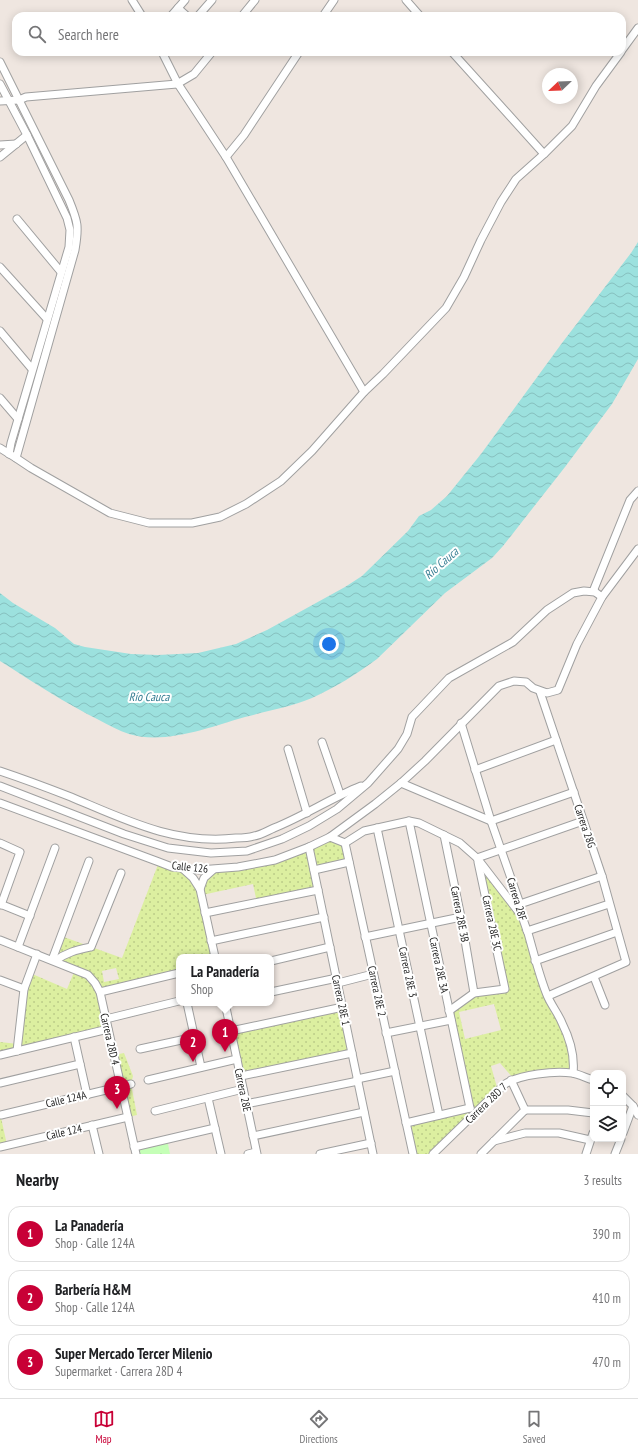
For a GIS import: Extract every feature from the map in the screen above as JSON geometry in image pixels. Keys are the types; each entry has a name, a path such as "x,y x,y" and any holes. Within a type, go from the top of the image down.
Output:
{"street":[{"path":"132,0 140,12"},
{"path":"174,12 185,0"},
{"path":"202,12 212,0"},
{"path":"245,12 255,0"},
{"path":"326,12 334,0"},
{"path":"406,0 416,12"},
{"path":"178,8 182,12"},
{"path":"626,44 638,28"},
{"path":"164,56 178,84 226,157 364,392"},
{"path":"0,101 19,100 26,97 178,84 194,74 209,56"},
{"path":"226,157 244,135 296,56"},
{"path":"456,56 544,154"},
{"path":"0,448 31,468 110,513 149,523 192,523 220,517 246,504 281,481 312,451 364,392 446,308 464,277 481,240 516,179 572,126 596,86 617,56"},
{"path":"0,62 69,200 76,216 78,230 75,250 13,456"},
{"path":"0,84 2,92 9,100 67,218 70,230 69,247 11,443 13,456"},
{"path":"2,92 15,92 26,97"},
{"path":"0,157 27,135"},
{"path":"0,145 16,144"},
{"path":"17,220 61,272"},
{"path":"0,266 47,319"},
{"path":"0,331 32,369"},
{"path":"0,398 18,419"},
{"path":"594,592 630,500 638,491"},
{"path":"540,692 547,693 558,690 577,644 602,597 638,549"},
{"path":"0,786 124,834 168,848 211,853 247,851 282,839 309,826 336,809 368,783 398,748 407,734 412,717 449,678 513,642 547,610 573,593 584,591 594,592 602,597"},
{"name":"Calle 126","path":"0,803 159,862 182,868 213,870 275,860 330,837 375,804 425,761 499,686 514,681 526,682 540,692"},
{"name":"Carrera 28G","path":"540,692 602,876 626,962 594,977"},
{"name":"Carrera 28F","path":"461,723 490,821 520,904 521,915 535,961 548,996 562,1023 571,1046 574,1061 573,1073"},
{"path":"475,770 556,740"},
{"path":"322,742 340,794"},
{"path":"288,749 307,813"},
{"path":"0,770 137,825 178,836 204,840 254,836 307,813 340,794 368,783"},
{"path":"401,783 490,821 574,792"},
{"path":"330,837 345,843 364,831 409,821 418,823 460,843 478,858 521,915"},
{"name":"Carrera 28E 3A","path":"409,821 449,1011 473,1110"},
{"path":"478,858 583,821"},
{"name":"Carrera 28E 3","path":"377,828 439,1115"},
{"name":"Carrera 28E 3B","path":"444,835 461,917 474,993"},
{"path":"0,843 20,852 0,905 30,916"},
{"name":"Carrera 28E 2","path":"345,843 413,1154"},
{"name":"Carrera 28E 1","path":"309,847 373,1154"},
{"path":"18,947 55,848"},
{"name":"Carrera 28E 3C","path":"474,993 505,989 478,858"},
{"path":"54,960 89,861"},
{"path":"314,870 349,862"},
{"path":"182,868 193,878 200,889 214,954"},
{"path":"200,889 204,878 213,870"},
{"path":"54,960 64,954 91,947 121,873"},
{"path":"520,904 602,876"},
{"path":"206,913 318,890"},
{"path":"527,931 609,904"},
{"path":"211,941 324,917"},
{"path":"365,937 461,917"},
{"path":"535,961 617,932"},
{"path":"0,940 54,960"},
{"path":"274,960 330,947"},
{"path":"17,1051 24,989 37,954"},
{"name":"Carrera 28D 4","path":"54,960 88,975 96,983 100,992 135,1150"},
{"path":"100,992 176,974"},
{"path":"274,991 373,974"},
{"path":"548,996 594,977 605,1005"},
{"path":"0,980 24,989"},
{"path":"449,1011 474,993"},
{"path":"106,1019 176,1002"},
{"path":"188,1006 201,1067"},
{"name":"Carrera 28E","path":"226,1006 257,1153"},
{"path":"231,1031 342,1007"},
{"path":"386,1033 451,1020"},
{"path":"0,1055 108,1029"},
{"path":"140,1049 195,1036"},
{"path":"74,1037 87,1094"},
{"path":"240,1076 352,1053"},
{"path":"148,1080 237,1059"},
{"path":"0,1083 80,1064"},
{"path":"246,1104 394,1071"},
{"path":"573,1073 590,1079"},
{"name":"Carrera 28D 7","path":"433,1154 473,1110 511,1080 542,1074 573,1073"},
{"path":"511,1080 525,1110"},
{"name":"Calle 124A","path":"0,1115 131,1084"},
{"path":"155,1110 243,1090"},
{"path":"208,1098 221,1154"},
{"path":"626,1099 633,1106 638,1115"},
{"path":"626,1125 633,1106"},
{"path":"406,1123 439,1115 473,1110"},
{"path":"481,1154 525,1110 568,1110 590,1113"},
{"path":"253,1136 364,1112"},
{"name":"Calle 124","path":"0,1147 128,1117"},
{"path":"92,1126 99,1154"},
{"path":"135,1150 215,1128"},
{"path":"494,1141 525,1133 559,1133 590,1136"},
{"path":"586,1154 590,1142"},
{"path":"615,1154 620,1142"},
{"path":"320,1154 371,1144"},
{"path":"248,1154 257,1153"}],"green space":[{"path":"330,837 345,843 349,862 314,870 318,890 257,903 253,884 202,895 214,954 176,954 176,974 100,992 108,1029 0,1055 0,1042 18,1044 30,973 67,989 75,970 52,960 61,936 122,958 159,862 182,868 197,883 208,873 275,860","holes":["116,968 119,979 104,982 102,971"]},
{"path":"477,858 521,915 535,961 571,1046 573,1073 514,1079 500,1063 491,1066 498,1091 433,1154 413,1154 406,1123 470,1108 449,1011 474,993 505,989","holes":["494,1004 501,1030 465,1039 459,1012"]},
{"path":"343,1007 352,1053 241,1076 231,1031"},
{"path":"124,1053 133,1076 131,1084 137,1115 128,1117 114,1055"},
{"path":"0,1113 7,1145 0,1147"},
{"path":"167,1139 170,1154 136,1154 134,1147"}],"water":[{"name":"Río Cauca","path":"638,242 638,359 612,404 565,467 492,558 445,593 377,659 362,670 329,690 295,704 202,730 172,736 143,737 118,730 86,713 0,661 0,593 13,603 55,628 74,644 131,654 158,655 198,653 236,644 267,630 362,576 408,531 419,516 431,510 447,496 481,454"}],"place":[{"name":"La Panadería","path":"225,1052"},
{"name":"Barbería H&M","path":"193,1062"},
{"name":"Super Mercado Tercer Milenio","path":"117,1109"}]}
